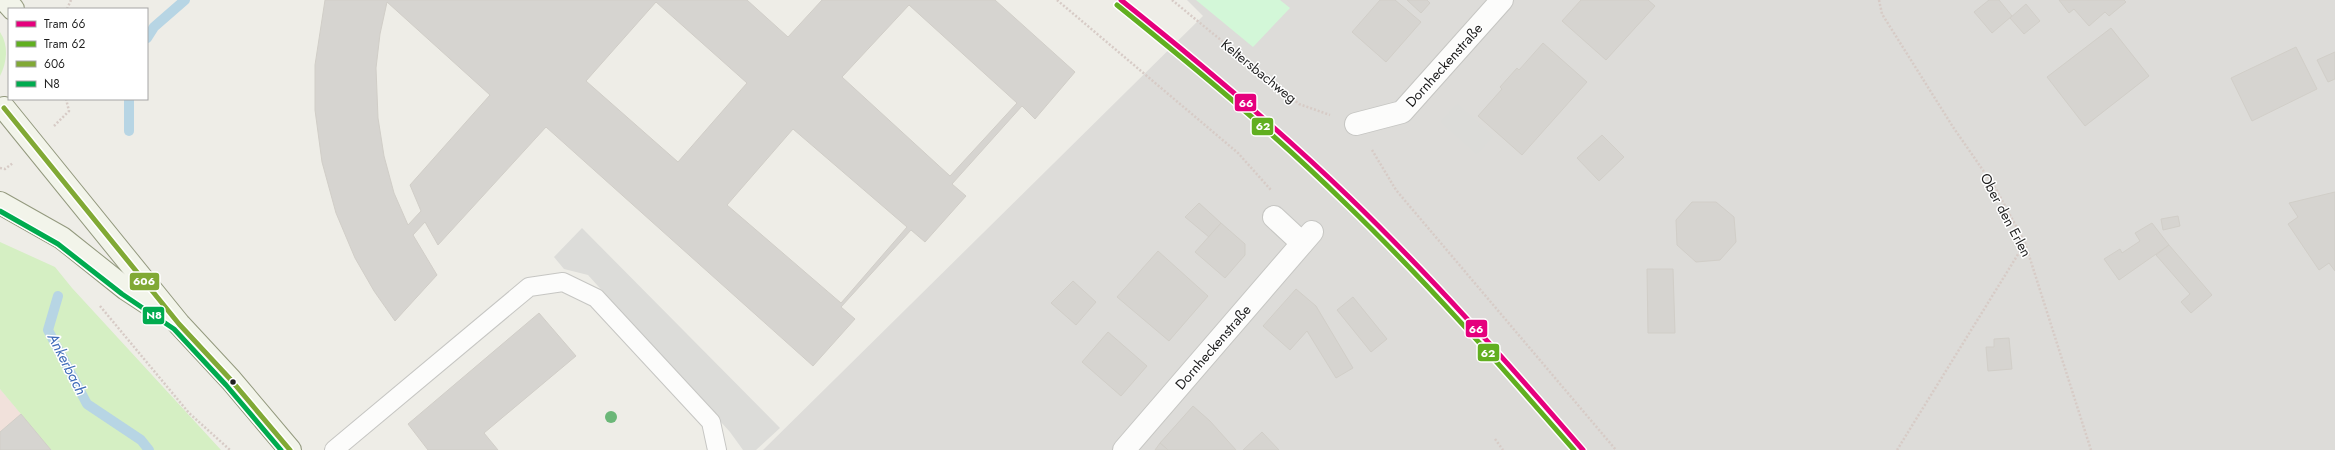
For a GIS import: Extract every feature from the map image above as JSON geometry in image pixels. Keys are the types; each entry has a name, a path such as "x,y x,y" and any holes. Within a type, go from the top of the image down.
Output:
{"main road":[{"path":"5,0 12,8"},
{"path":"5,106 179,324 231,380 290,450"},
{"path":"0,203 62,238 126,289 179,324"}],"street":[{"name":"Dornheckenstraße","path":"1356,124 1402,112 1502,0"},
{"name":"Dornheckenstraße","path":"1124,450 1307,238 1274,217"}],"lane":[{"path":"334,450 529,287 563,282 596,298 711,422 717,450"}],"path":[{"path":"1057,0 1238,153 1273,192"},
{"name":"Keltersbachweg","path":"1172,0 1299,104 1356,124"},
{"name":"Ober den Erlen","path":"1879,0 1882,14 1954,127 1996,189 2025,243 2092,450"},
{"path":"66,100 69,112"},
{"path":"1356,124 1396,190 1616,450"},
{"path":"1897,450 2025,243"},
{"path":"99,305 188,413 230,450"},
{"path":"1495,439 1503,450"}],"shaded area":[{"path":"1187,0 2335,0 2335,450 763,450 1203,16"},
{"path":"1457,104 1493,136 1477,154 1441,122"},
{"path":"582,228 780,428 756,450 743,450 730,432 588,275 564,269 554,257"},
{"path":"0,389 21,414 51,450 0,450"}],"green space":[{"path":"1196,0 1280,0 1290,8 1253,47"},
{"path":"0,32 5,43 6,54 0,76"},
{"path":"0,242 55,267 72,288 221,450 51,450 0,389"}],"building":[{"path":"325,0 747,0 788,37 822,0 995,0 1075,72 1035,119 1022,106 952,184 966,196 925,242 911,230 841,307 855,319 813,366 546,127 438,245 425,222 413,235 437,275 395,321 374,291 355,258 336,213 322,162 315,110 315,65","holes":["387,2 490,95 410,185 421,211 408,225 394,193 384,156 378,118 376,68 380,34","656,2 747,83 678,162 586,81","909,5 1017,103 950,176 842,77","793,129 907,227 841,303 727,205"]},
{"path":"1380,0 1395,0 1421,22 1386,62 1352,32"},
{"path":"1407,0 1427,0 1430,3 1421,13"},
{"path":"1581,0 1648,0 1655,6 1606,60 1562,21"},
{"path":"1989,0 1999,0 2012,16 1992,33 1974,12"},
{"path":"2059,0 2124,0 2126,2 2109,16 2105,12 2089,26 2074,9 2069,13"},
{"path":"2026,4 2040,21 2024,34 2010,18"},
{"path":"2111,28 2149,76 2085,126 2047,77"},
{"path":"1543,43 1587,82 1522,155 1478,116 1502,89 1500,87 1517,68 1519,70"},
{"path":"2296,47 2317,89 2252,121 2231,78"},
{"path":"2335,52 2335,79 2328,82 2317,60"},
{"path":"1602,135 1624,157 1599,181 1577,158"},
{"path":"2335,192 2335,271 2329,263 2319,270 2288,224 2298,217 2289,203"},
{"path":"1692,202 1716,202 1734,217 1736,242 1720,260 1696,262 1677,245 1676,220"},
{"path":"1199,203 1221,223 1209,237 1185,217"},
{"path":"2178,216 2180,226 2163,230 2161,219"},
{"path":"1221,223 1245,244 1245,255 1225,278 1195,252"},
{"path":"2152,223 2169,245 2119,280 2104,259 2120,249 2122,253 2140,241 2135,233"},
{"path":"2169,245 2212,295 2191,313 2181,302 2190,294 2156,255"},
{"path":"1158,251 1208,296 1169,341 1117,297"},
{"path":"1647,269 1673,269 1675,333 1648,333"},
{"path":"1073,281 1096,302 1076,325 1051,303"},
{"path":"1296,289 1316,306 1353,368 1336,378 1307,331 1290,350 1263,326"},
{"path":"1353,297 1387,339 1371,352 1337,310"},
{"path":"539,313 576,356 484,433 498,450 428,450 408,424"},
{"path":"1108,332 1147,366 1121,396 1082,362"},
{"path":"2009,338 2012,369 1988,371 1986,347 1994,347 1994,339"},
{"path":"1193,406 1210,421 1236,450 1168,450 1160,443"},
{"path":"21,414 51,450 0,450 0,432"},
{"path":"1262,432 1279,450 1243,450"},
{"path":"1160,443 1168,450 1155,450"}],"waterway":[{"name":"Ankerbach","path":"148,36 154,27 185,0"},
{"name":"Ankerbach","path":"129,100 129,131"},
{"name":"Ankerbach","path":"58,296 48,330 87,404 141,440 149,450"}],"tram line":[{"name":"66","path":"1121,0 1238,96 1322,171 1380,227 1469,321 1583,450"},
{"name":"62","path":"1117,5 1262,126 1345,203 1434,293 1574,450"}],"transit line":[{"name":"606","path":"4,108 179,324 231,380 290,450"},
{"name":"N8","path":"0,211 58,244 122,294 174,329 226,385 281,450"}]}
